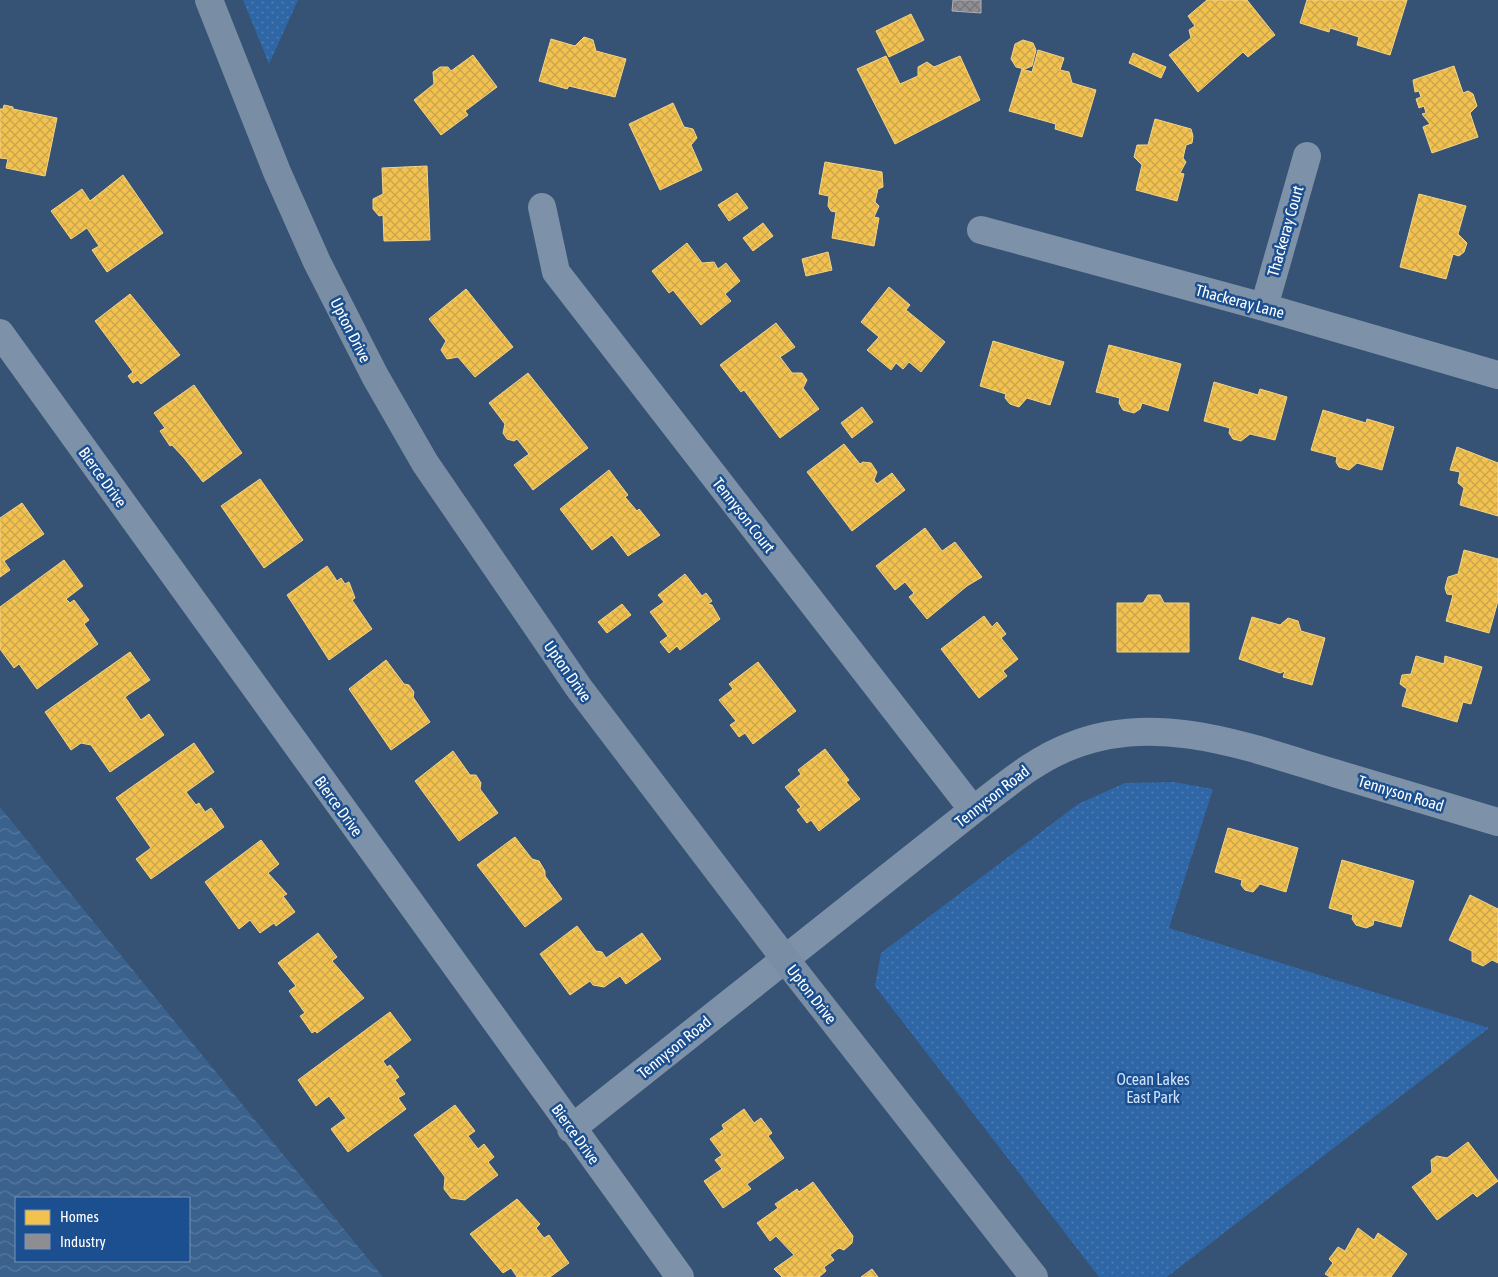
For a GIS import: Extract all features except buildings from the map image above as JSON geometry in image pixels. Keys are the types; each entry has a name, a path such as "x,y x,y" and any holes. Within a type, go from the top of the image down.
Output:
{"main road":[{"name":"Upton Drive","path":"209,0 277,172 317,262 375,376 426,463 579,688 785,959 1034,1277"}],"street":[{"name":"Thackeray Court","path":"1264,307 1307,156"},
{"name":"Tennyson Court","path":"542,207 556,272 973,810"},
{"name":"Thackeray Lane","path":"981,230 1264,307 1498,375"},
{"name":"Bierce Drive","path":"0,333 571,1129 680,1277"},
{"name":"Tennyson Road","path":"571,1129 973,810 1036,763 1072,745 1112,734 1153,731 1193,734 1249,747 1498,822"}],"green space":[{"path":"243,0 298,0 269,64"},
{"name":"Ocean Lakes East Park","path":"1174,782 1213,789 1169,928 1489,1028 1167,1277 1099,1277 875,986 881,953 1078,804 1125,783"}],"water":[{"path":"0,807 383,1277 0,1277"}]}
